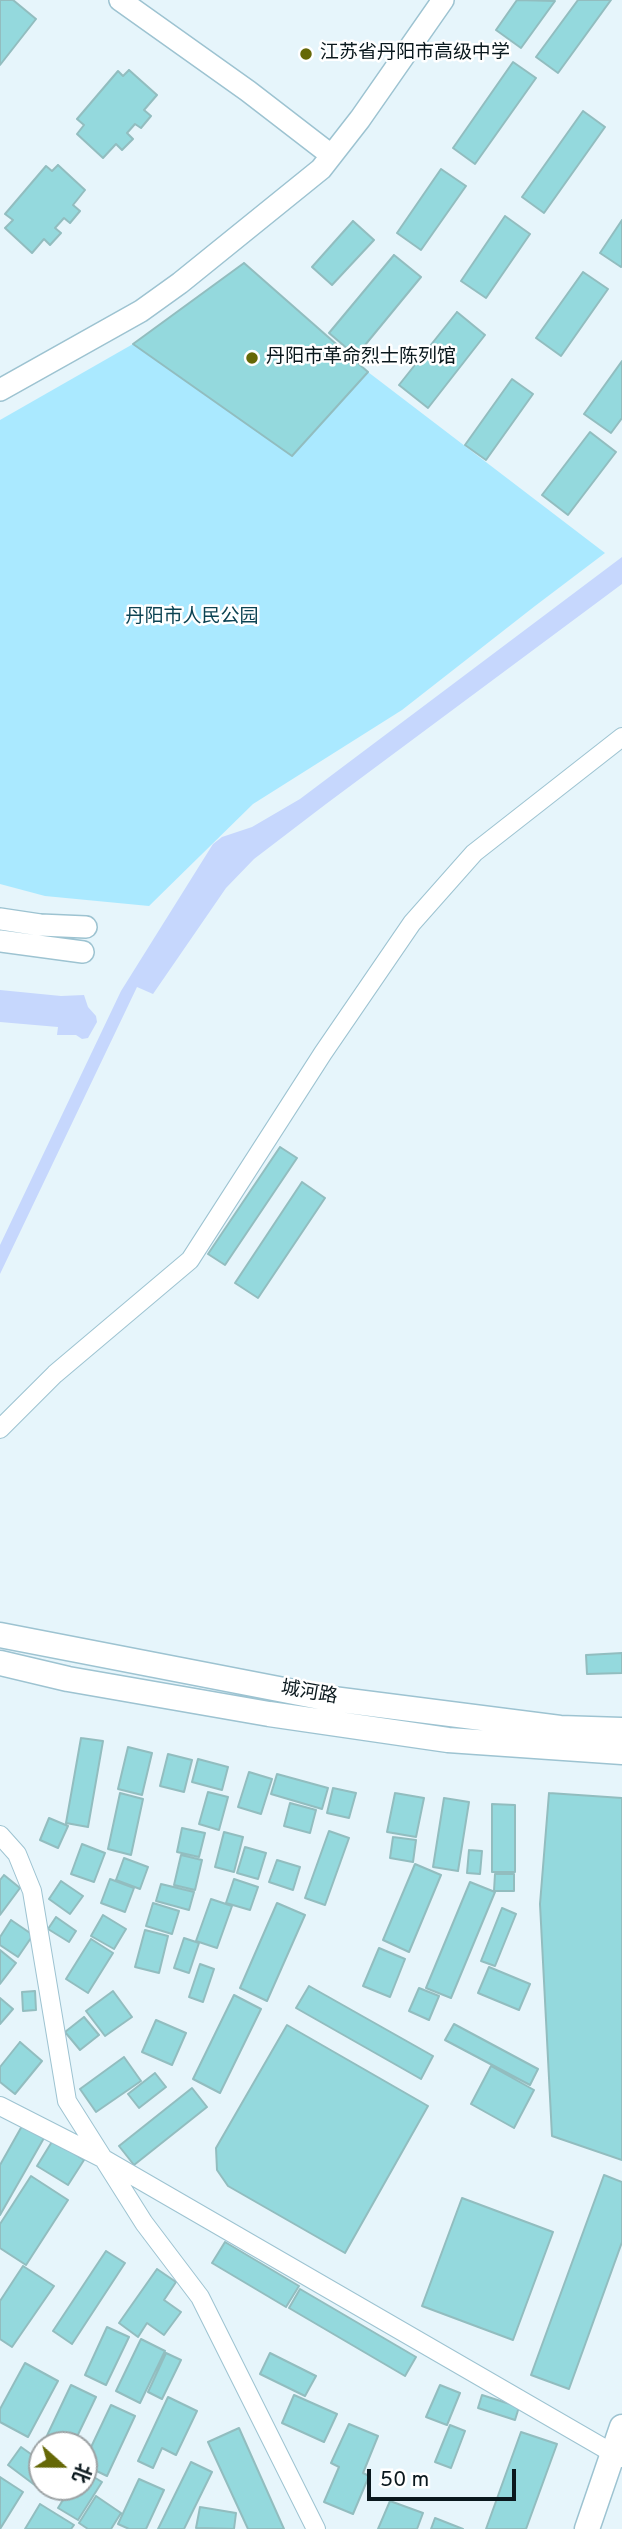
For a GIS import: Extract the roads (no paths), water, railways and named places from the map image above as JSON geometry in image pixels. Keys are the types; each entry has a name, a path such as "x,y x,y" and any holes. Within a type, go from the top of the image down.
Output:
{"main road":[{"name":"城河路","path":"2,1641 325,1698 560,1728 622,1730"},
{"name":"城河路","path":"0,1663 68,1679 269,1714 448,1740 622,1752"},
{"path":"587,2529 617,2455 622,2427"}],"street":[{"path":"120,0 248,91 331,155"},
{"path":"0,390 141,311 180,283 321,169 443,0"},
{"path":"0,1429 55,1374 190,1260 323,1053 405,934 474,853 622,737"},
{"path":"0,919 40,925 86,927"},
{"path":"0,941 83,952"},
{"path":"0,1835 17,1854 32,1891 67,2101 144,2223 200,2297 316,2529"},
{"path":"0,2106 104,2159 617,2455"}],"place":[{"name":"江苏省丹阳市高级中学","path":"306,54"},
{"name":"丹阳市革命烈士陈列馆","path":"252,358"}],"park label":[{"name":"丹阳市人民公园","path":"192,618"}]}
